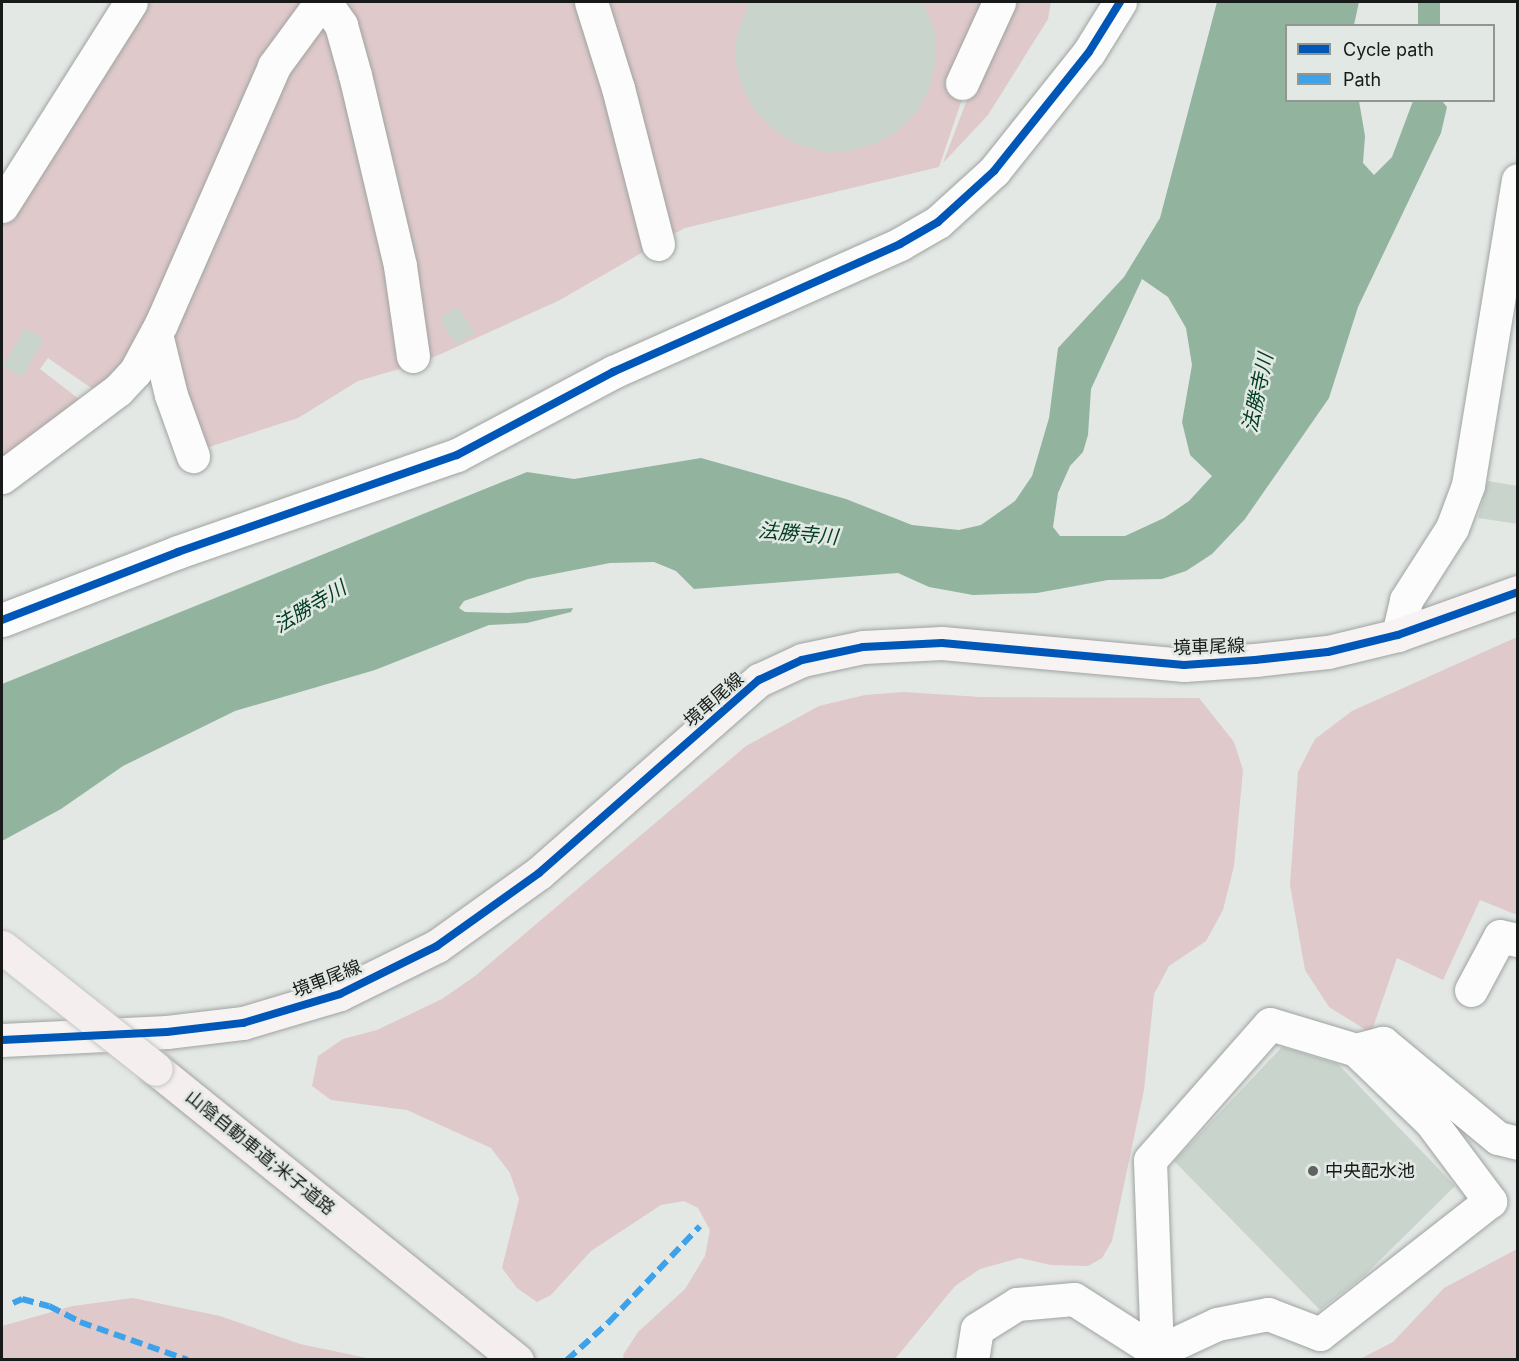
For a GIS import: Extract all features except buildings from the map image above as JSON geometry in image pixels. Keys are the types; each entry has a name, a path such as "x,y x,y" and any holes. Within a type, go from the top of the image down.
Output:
{"highway":[{"name":"山陰自動車道;米子道路","path":"2,947 150,1076 486,1350 517,1359"},
{"name":"山陰自動車道;米子道路","path":"2,970 150,1076"}],"main road":[{"name":"境車尾線","path":"2,1040 166,1032 243,1023 340,994 437,946 529,879 759,680 802,660 863,647 942,644 1184,666 1328,652 1398,635 1518,592"}],"street":[{"path":"2,206 130,2"},
{"path":"2,477 118,390 135,372 156,334 274,66 323,2 340,25 355,75 400,266 413,356"},
{"path":"591,2 618,88 658,244"},
{"path":"962,84 999,2"},
{"path":"2,620 178,552 457,455 613,372 900,244 938,222 994,171 1089,52 1120,2"},
{"path":"1398,635 1406,600 1452,528 1468,485 1518,180"},
{"path":"156,334 171,395 194,456"},
{"path":"1471,990 1500,936 1518,940"},
{"path":"1270,1024 1356,1050 1431,1122 1490,1201 1320,1334 1268,1314 1217,1324 1157,1352 1150,1160 1270,1024"},
{"path":"1356,1050 1383,1043 1498,1138 1518,1143"},
{"path":"972,1359 977,1329 1017,1304 1074,1299 1157,1352"}],"shaded area":[{"path":"137,2 313,2 157,322 97,392 48,358 40,369 79,399 2,468 2,216"},
{"path":"346,2 581,2 645,251 558,301 423,362"},
{"path":"596,2 995,2 939,167 685,228 664,239"},
{"path":"1004,2 1051,2 1048,19 988,115 943,163"},
{"path":"325,20 413,365 358,381 298,418 203,449 167,323 258,117"},
{"path":"1517,637 1517,915 1480,900 1443,980 1397,958 1371,1033 1329,1007 1305,970 1290,885 1298,772 1315,739 1352,711"},
{"path":"904,692 980,697 1199,698 1234,742 1243,770 1234,866 1223,910 1206,941 1169,966 1154,994 1144,1090 1112,1241 1102,1258 1088,1266 1051,1265 1020,1258 980,1269 955,1286 895,1359 624,1359 623,1355 638,1332 685,1289 705,1256 710,1230 698,1208 684,1201 661,1205 591,1251 551,1295 537,1302 517,1288 502,1268 519,1199 510,1173 491,1148 407,1110 331,1100 312,1086 318,1056 343,1039 377,1030 442,999 475,976 746,746 819,706 865,695"},
{"path":"1517,1249 1517,1359 1360,1359 1393,1342 1444,1288"},
{"path":"133,1298 220,1316 300,1344 372,1359 2,1359 2,1326 73,1306"}],"water":[{"name":"法勝寺川","path":"1217,2 1359,2 1354,24 1285,24 1285,102 1359,102 1365,136 1363,163 1374,175 1392,157 1413,102 1443,102 1447,107 1441,133 1358,307 1329,398 1245,519 1212,554 1186,571 1162,579 1108,580 1037,593 973,595 929,587 898,573 694,589 676,571 654,562 610,563 528,579 464,601 459,608 465,612 508,613 573,608 571,612 527,623 489,625 375,670 235,711 123,766 61,809 2,841 2,684 527,472 574,479 701,458 846,499 912,525 959,530 981,525 1015,501 1032,476 1049,418 1058,348 1124,277 1160,218","holes":["1142,279 1168,297 1186,328 1192,365 1182,422 1190,455 1212,476 1189,501 1164,518 1125,536 1060,536 1053,527 1058,493 1070,466 1083,452 1088,435 1091,389"]},
{"path":"1418,2 1440,2 1440,24 1418,24"}],"marked path":[{"path":"567,1360 609,1322 700,1226"},
{"path":"13,1303 22,1299 49,1306 80,1322 188,1360"}],"cycle path":[{"path":"2,620 178,552 457,455 613,372 900,244 938,222 994,171 1089,52 1120,2"},
{"path":"2,1040 167,1032 243,1023 340,994 437,946 539,873 759,680 802,660 863,647 942,643 1184,665 1255,660 1328,652 1398,635 1518,592"}],"place":[{"name":"中央配水池","path":"1313,1171"}]}
